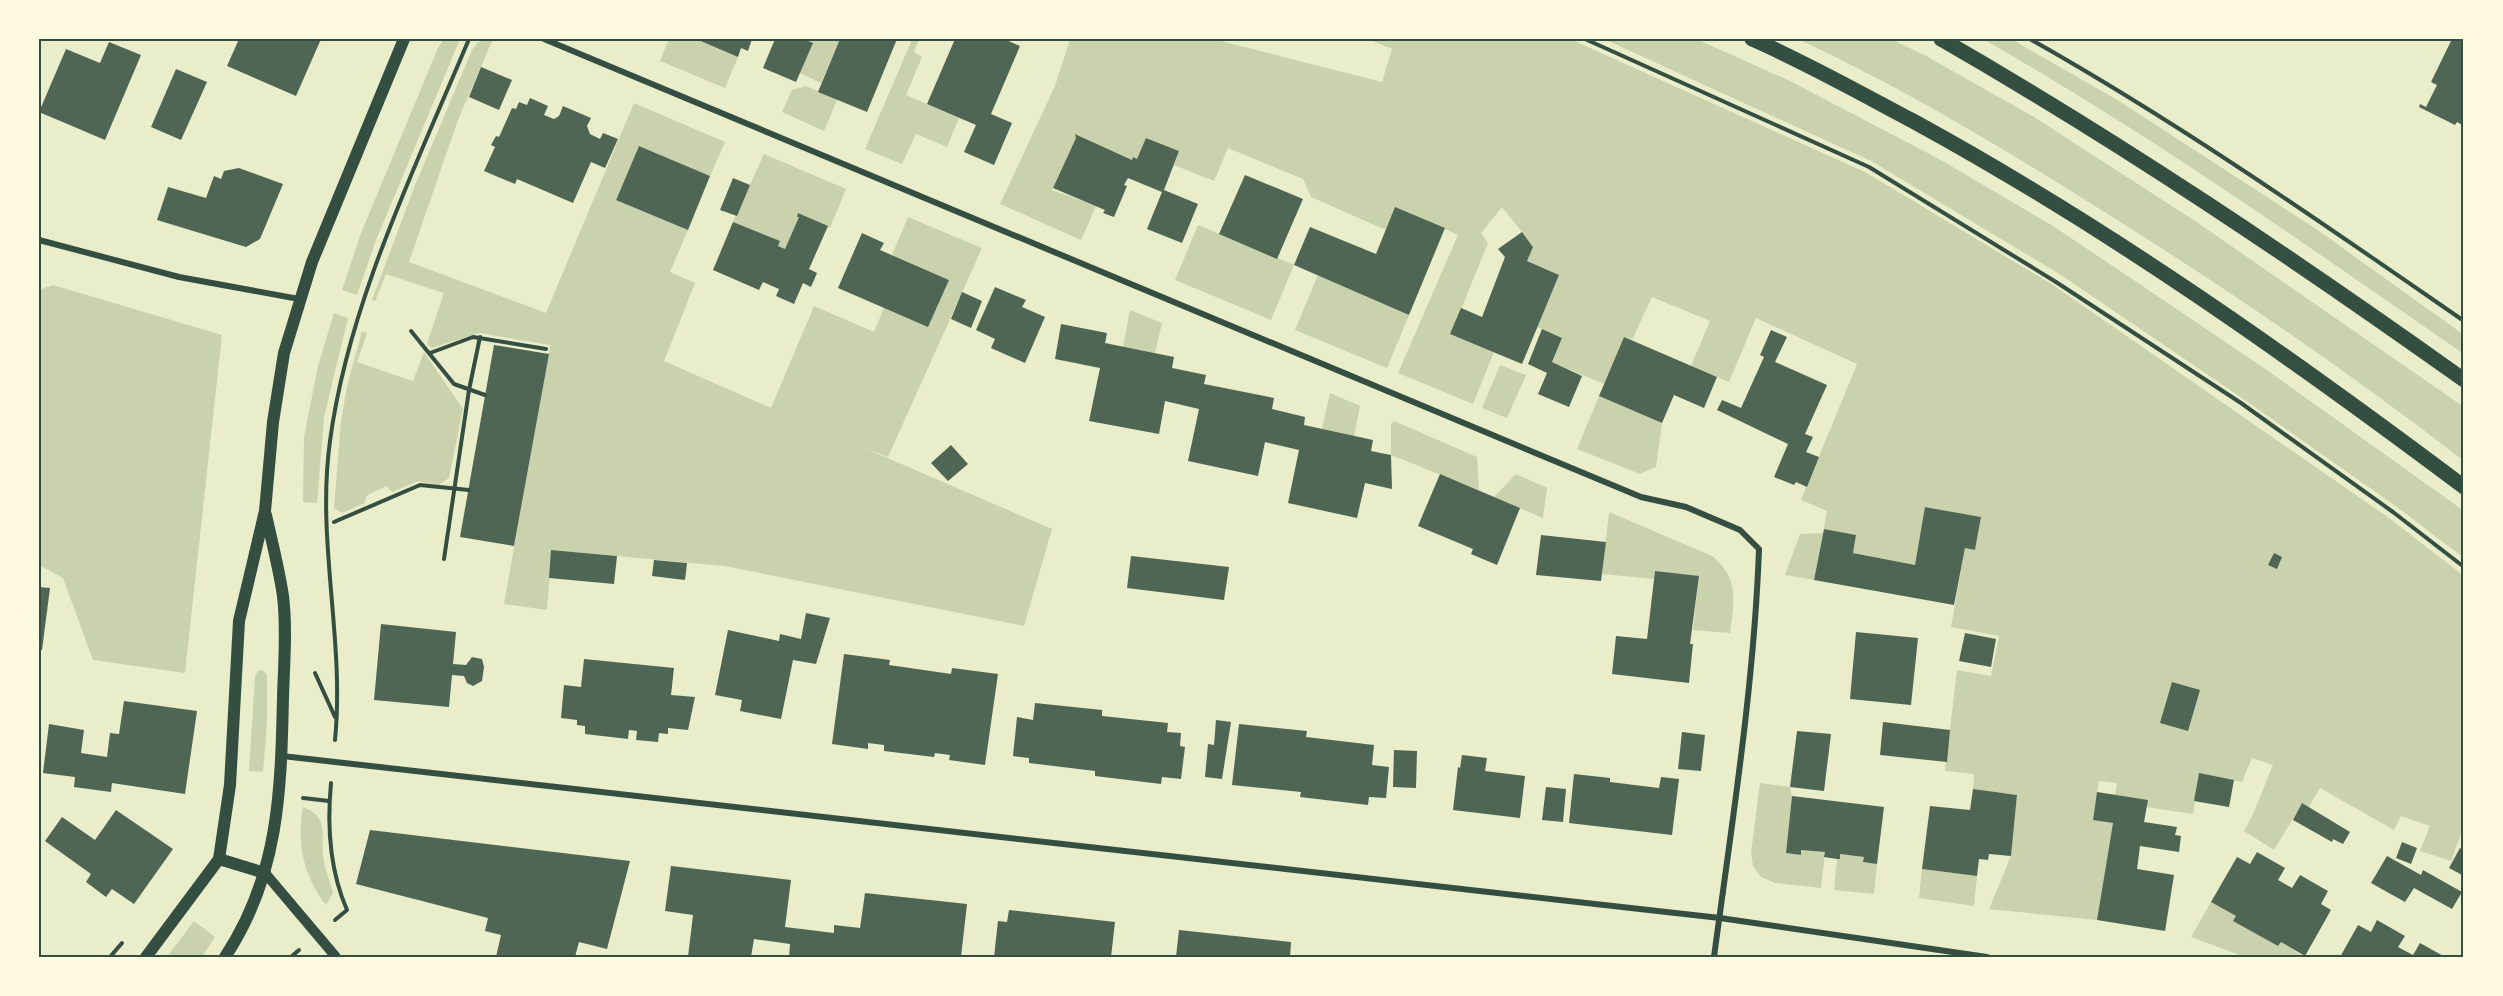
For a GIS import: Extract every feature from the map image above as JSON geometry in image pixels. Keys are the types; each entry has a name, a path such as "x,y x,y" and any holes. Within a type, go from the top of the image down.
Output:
{"main road":[{"path":"146,957 219,859 230,785 239,621 265,511 278,387 284,353 312,262 404,39"},
{"path":"1752,39 1796,58 2063,207 2273,348 2464,487"},
{"path":"1941,39 2045,99 2205,201 2464,380"},
{"path":"225,957 253,909 265,873 277,814 282,756 283,597 265,511"},
{"path":"219,859 265,873"}],"street":[{"path":"544,39 1630,492 1686,507 1740,530 1759,549 1758,595 1745,725 1714,957"},
{"path":"39,240 179,277 299,299"},
{"path":"282,756 1719,918 1987,957"},
{"path":"265,873 336,957"}],"path":[{"path":"347,910 339,893 331,856 329,801 337,720 338,663 325,519 329,442 341,380 383,245 469,39"},
{"path":"1585,39 1869,167 2056,282 2241,404 2393,512 2464,567"},
{"path":"2030,39 2104,81 2234,163 2464,321"},
{"path":"411,331 454,384 486,395"},
{"path":"430,353 472,337 546,349"},
{"path":"444,559 469,390 480,337"},
{"path":"334,522 420,485 469,490"},
{"path":"315,673 337,720"}],"green space":[{"path":"444,39 460,39 376,240 357,295 342,290 361,233 438,48"},
{"path":"484,39 492,41 458,120 409,262 546,313 634,103 725,142 710,176 639,146 616,199 688,230 670,272 695,283 664,361 771,408 814,306 874,332 884,308 949,280 892,255 908,217 982,248 888,457 862,447 1052,529 1024,626 725,566 552,550 547,610 504,604 550,345 479,333 432,348 427,344 444,293 386,274 375,301 372,300 414,188 472,50"},
{"path":"669,39 696,39 738,57 725,88 660,61"},
{"path":"803,39 840,39 821,83 800,73"},
{"path":"907,39 919,39 914,52 922,57 906,95 959,118 947,147 916,134 902,164 865,149 911,42"},
{"path":"1070,39 1213,39 1382,82 1392,49 1368,39 1570,39 1865,172 2053,285 2389,518 2464,576 2464,826 2451,861 2420,851 2430,826 2401,816 2394,830 2320,788 2309,807 2302,804 2274,850 2244,831 2273,765 2252,758 2242,782 2199,774 2193,814 2146,807 2147,800 2115,795 2117,783 2099,781 2093,819 2113,823 2097,920 1989,909 2011,856 2017,795 1973,789 1974,774 1945,771 1957,670 1991,676 1999,636 1951,627 1965,548 1975,550 1981,517 1926,507 1915,565 1853,553 1856,535 1824,529 1827,511 1801,500 1857,364 1756,318 1729,382 1691,366 1710,321 1652,297 1632,340 1624,337 1604,384 1552,362 1562,338 1537,327 1559,275 1527,261 1533,246 1502,207 1481,233 1488,243 1451,334 1494,352 1473,404 1398,373 1458,235 1396,208 1386,230 1311,197 1303,179 1228,148 1214,181 1174,165 1179,151 1147,138 1137,159 1133,157 1132,160 1076,134 1052,190 1096,206 1081,240 1000,204 1055,86"},
{"path":"1604,39 1696,39 1788,80 1939,159 2053,226 2261,366 2464,511 2464,558 2397,507 2242,398 2061,275 1871,161"},
{"path":"1798,39 1891,39 1926,56 2034,117 2195,221 2464,407 2464,461 2333,364 2152,242 1955,121 1877,78"},
{"path":"1983,39 2011,39 2119,101 2319,231 2464,335 2464,354 2167,152"},
{"path":"806,86 837,100 824,131 782,112 792,90"},
{"path":"764,154 846,189 830,228 798,214 799,217 785,249 778,246 779,241 733,222"},
{"path":"1198,225 1294,265 1271,320 1175,280"},
{"path":"1318,275 1409,315 1387,368 1295,330"},
{"path":"53,285 222,335 185,673 93,660 63,578 39,565 39,290"},
{"path":"1130,310 1162,323 1155,353 1123,347"},
{"path":"334,313 348,318 324,417 317,503 303,502 304,437 318,366"},
{"path":"362,331 367,333 357,362 413,381 424,352 463,409 449,478 438,485 419,481 392,492 386,486 366,496 365,503 342,513 334,508 341,420 348,382"},
{"path":"1500,365 1526,375 1507,418 1482,408"},
{"path":"1330,393 1360,406 1354,436 1322,429"},
{"path":"1599,396 1662,423 1656,467 1640,474 1577,449"},
{"path":"1394,421 1477,457 1479,490 1391,455 1391,424"},
{"path":"1516,474 1547,488 1543,518 1494,497"},
{"path":"1609,512 1712,556 1721,565 1727,573 1733,591 1730,633 1693,630 1699,577 1655,571 1654,579 1602,574"},
{"path":"1823,533 1814,580 1785,575 1800,534"},
{"path":"262,670 267,674 267,723 263,772 249,771 255,676 258,671"},
{"path":"1760,783 1790,787 1792,796 1786,853 1801,855 1801,850 1825,852 1821,888 1775,883 1761,877 1753,866 1751,853"},
{"path":"303,807 317,815 322,826 324,860 333,893 326,905 312,883 304,859 301,846"},
{"path":"1840,854 1864,857 1877,864 1874,894 1834,890 1837,859 1840,859"},
{"path":"1922,869 1977,876 1974,906 1919,898"},
{"path":"2211,902 2236,916 2234,921 2278,946 2281,942 2304,957 2245,957 2191,937"},
{"path":"194,921 215,937 202,957 167,957"}],"building":[{"path":"239,39 321,39 296,96 227,66"},
{"path":"696,39 752,39 748,51 741,48 738,57"},
{"path":"775,39 803,39 813,43 796,82 763,68"},
{"path":"840,39 897,39 867,112 818,92"},
{"path":"955,39 1004,39 1020,46 991,114 1012,123 994,165 964,152 976,125 927,104"},
{"path":"2452,39 2464,39 2464,126 2457,122 2455,125 2419,107 2420,104 2426,107 2437,85 2431,82"},
{"path":"109,42 141,55 105,140 39,112 66,49 100,63"},
{"path":"481,67 512,80 499,110 469,97"},
{"path":"176,69 207,82 181,140 151,127"},
{"path":"530,98 548,106 544,115 554,119 559,116 563,106 591,118 587,126 590,134 600,139 603,133 618,139 605,168 591,162 573,203 517,179 515,184 484,171 495,147 491,145 496,136 499,137 512,108 516,109 519,102 527,105"},
{"path":"1075,134 1132,160 1133,157 1137,159 1146,138 1179,151 1164,190 1198,204 1182,243 1147,229 1162,192 1128,178 1114,217 1103,213 1105,210 1053,188 1076,138"},
{"path":"639,146 710,176 688,230 616,200"},
{"path":"239,168 283,184 260,239 246,247 157,220 168,187 206,198 214,176 221,179 224,171"},
{"path":"1245,175 1303,199 1277,259 1219,234"},
{"path":"733,178 750,185 737,216 720,210"},
{"path":"1395,207 1445,228 1409,315 1294,265 1310,227 1376,254"},
{"path":"798,213 828,226 809,269 817,273 811,287 803,283 794,304 776,296 779,289 763,282 759,290 713,270 733,222 780,241 778,246 785,249 799,217 797,217"},
{"path":"1522,232 1533,247 1527,261 1559,275 1522,364 1450,334 1461,308 1482,317 1505,257 1498,249"},
{"path":"862,233 884,243 880,250 949,280 928,327 838,288"},
{"path":"995,287 1026,300 1022,307 1045,317 1025,363 991,348 995,339 976,330"},
{"path":"962,292 982,301 971,328 951,319"},
{"path":"1061,324 1107,333 1105,343 1174,357 1172,368 1206,375 1204,384 1274,398 1272,409 1305,417 1304,425 1373,440 1371,451 1391,455 1392,489 1365,483 1357,518 1288,503 1299,450 1265,442 1258,476 1188,461 1199,409 1165,401 1159,434 1089,421 1100,368 1055,359"},
{"path":"1542,329 1562,338 1552,362 1582,376 1569,407 1538,394 1547,373 1528,364"},
{"path":"1771,330 1787,337 1775,362 1827,385 1805,434 1813,437 1806,452 1819,457 1807,487 1796,482 1794,485 1774,477 1788,444 1717,410 1722,400 1741,408 1764,357 1760,355"},
{"path":"1624,337 1717,377 1704,408 1674,395 1662,423 1599,396"},
{"path":"494,345 549,354 514,546 460,537"},
{"path":"951,445 968,464 948,481 931,463"},
{"path":"1440,474 1520,508 1497,565 1471,554 1473,549 1418,526"},
{"path":"1925,507 1981,517 1975,550 1965,548 1954,605 1814,580 1824,529 1856,535 1853,553 1915,565"},
{"path":"1541,535 1606,542 1601,581 1536,575"},
{"path":"551,550 617,556 614,584 549,578"},
{"path":"2274,553 2282,557 2277,569 2268,565"},
{"path":"1131,556 1229,567 1224,600 1127,588"},
{"path":"654,560 687,563 685,580 652,576"},
{"path":"1655,571 1699,576 1690,644 1693,644 1689,683 1612,674 1616,636 1647,639"},
{"path":"39,587 50,588 42,650 39,650"},
{"path":"806,613 830,618 816,664 793,660 781,719 740,711 742,700 715,695 728,630 779,641 780,634 801,639"},
{"path":"381,624 456,632 453,664 466,665 472,657 482,659 484,667 482,681 473,686 467,683 464,676 452,675 449,707 374,700"},
{"path":"1856,632 1918,638 1911,705 1850,699"},
{"path":"1965,633 1996,639 1991,667 1959,661"},
{"path":"844,654 890,660 889,665 951,674 952,668 998,674 985,765 949,760 950,755 935,753 934,757 884,751 884,745 868,743 868,749 832,744"},
{"path":"584,659 674,668 671,695 695,697 688,730 668,728 668,734 659,733 658,742 636,740 637,731 629,730 628,739 585,734 585,726 577,725 577,720 561,718 564,685 581,687"},
{"path":"2172,682 2200,690 2188,731 2160,723"},
{"path":"124,701 197,711 185,794 112,783 111,792 74,787 75,777 43,773 49,724 84,730 81,753 107,757 110,733 119,734"},
{"path":"1035,703 1102,710 1102,716 1168,723 1167,732 1181,733 1180,746 1185,747 1181,779 1162,777 1161,784 1095,776 1095,771 1029,763 1029,758 1013,756 1017,717 1033,720"},
{"path":"1216,720 1231,722 1222,779 1205,777 1208,744 1214,745"},
{"path":"1883,722 1950,730 1947,762 1880,755"},
{"path":"1239,724 1307,731 1306,737 1374,745 1372,765 1389,767 1386,798 1369,797 1368,805 1300,797 1301,792 1232,785"},
{"path":"1797,731 1831,734 1824,791 1790,787"},
{"path":"1682,732 1705,735 1701,771 1678,769"},
{"path":"1394,750 1417,751 1416,788 1393,787"},
{"path":"1462,755 1487,758 1485,771 1525,776 1520,818 1453,810 1458,767 1460,768"},
{"path":"2199,773 2234,780 2229,807 2194,801"},
{"path":"1574,774 1610,778 1610,782 1659,788 1661,777 1679,779 1672,835 1569,823"},
{"path":"1546,787 1566,789 1563,822 1542,820"},
{"path":"1973,789 2017,795 2011,856 1989,854 1988,860 1979,859 1977,876 1922,869 1930,806 1970,810"},
{"path":"2097,792 2148,800 2144,822 2177,827 2175,835 2181,836 2179,852 2140,846 2137,869 2174,875 2165,931 2097,920 2113,823 2093,820"},
{"path":"1792,796 1884,807 1877,864 1863,862 1864,857 1840,854 1840,859 1824,857 1825,852 1801,850 1801,855 1786,853"},
{"path":"2302,803 2350,832 2343,844 2333,839 2332,842 2293,820"},
{"path":"116,810 173,849 134,904 112,889 106,897 86,882 91,874 45,841 62,817 95,840"},
{"path":"370,830 630,861 607,949 579,942 575,957 496,957 501,935 485,931 488,918 356,884"},
{"path":"2402,842 2417,848 2411,864 2396,858"},
{"path":"2460,848 2464,851 2464,876 2449,868"},
{"path":"2257,852 2285,868 2278,880 2292,888 2300,875 2328,891 2321,904 2331,910 2305,956 2281,942 2278,946 2233,921 2236,916 2211,902 2237,857 2250,864"},
{"path":"2387,856 2421,875 2423,870 2462,892 2452,909 2414,888 2405,902 2371,883"},
{"path":"671,866 791,880 785,927 834,933 834,925 860,928 865,893 967,904 961,957 789,957 790,944 754,939 751,957 688,957 693,915 665,911"},
{"path":"1009,910 1115,922 1111,957 994,957 998,921 1007,922"},
{"path":"2377,920 2405,936 2398,947 2413,955 2420,943 2445,957 2340,957 2358,925 2371,932"},
{"path":"1179,930 1291,942 1290,957 1176,957"}]}
